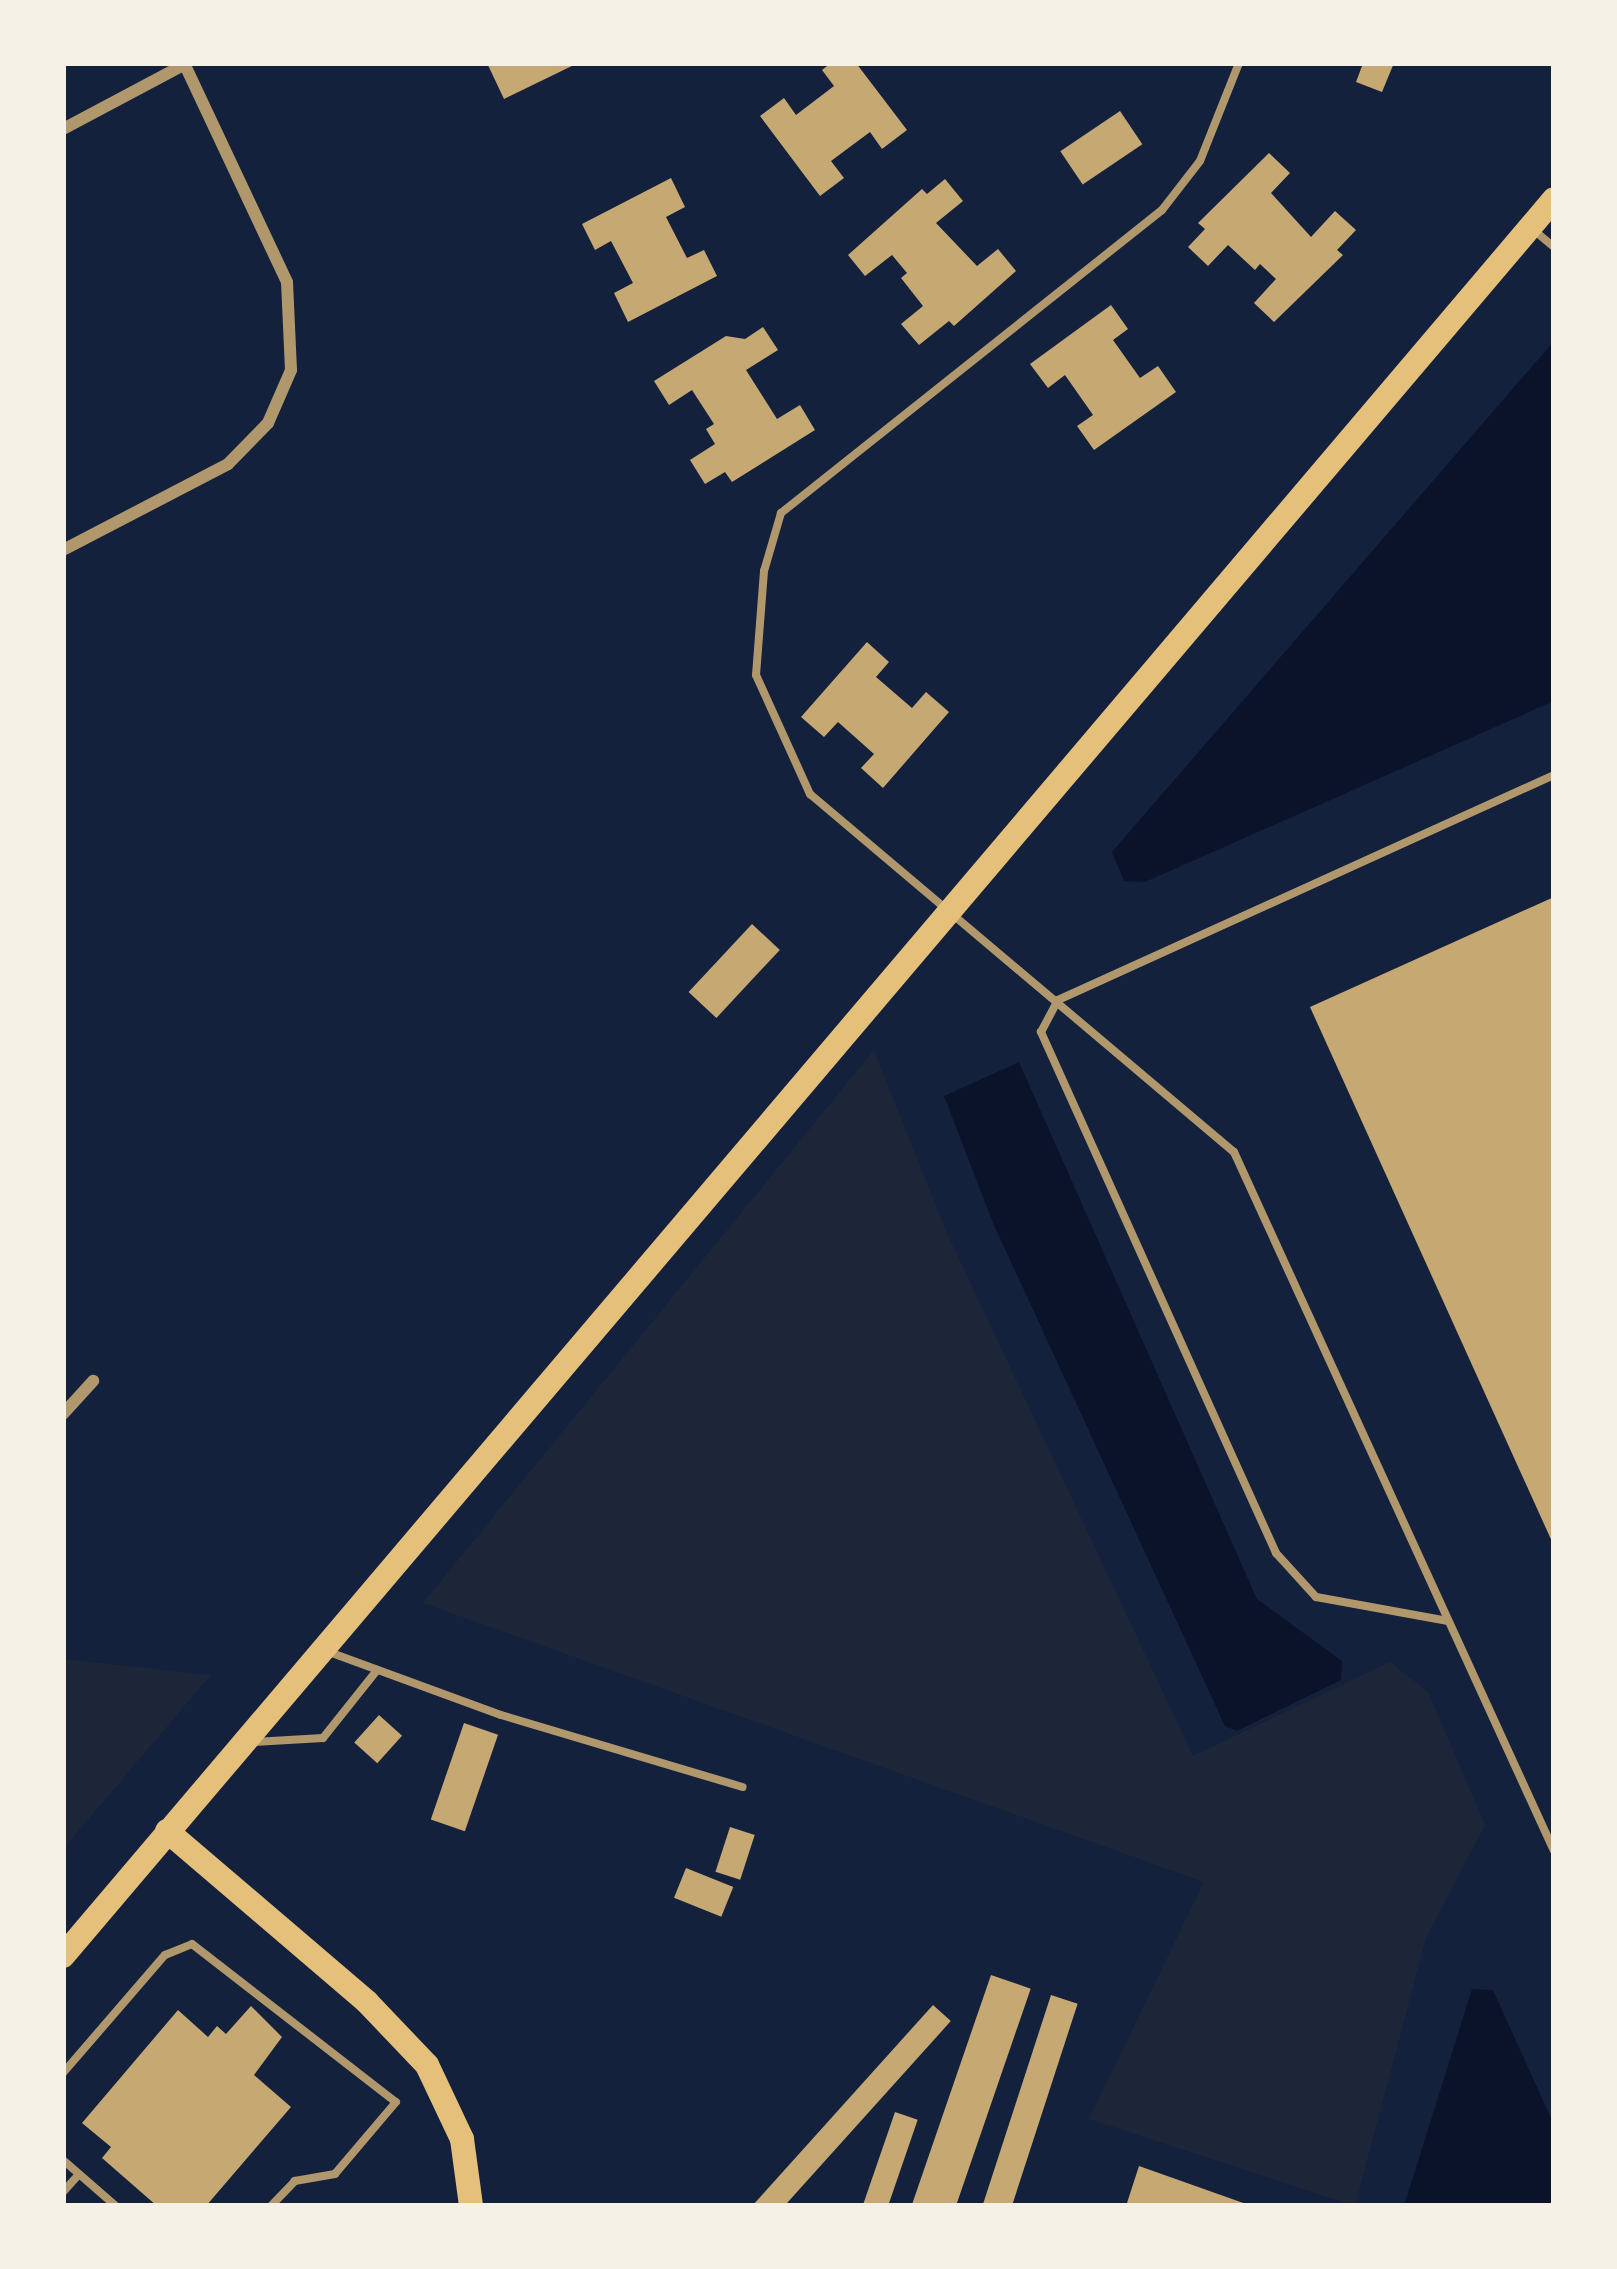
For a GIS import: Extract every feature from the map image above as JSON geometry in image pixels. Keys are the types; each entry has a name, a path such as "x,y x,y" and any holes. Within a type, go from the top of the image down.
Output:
{"main road":[{"path":"63,1956 1554,199"},
{"path":"167,1831 367,2002 427,2065 462,2139 471,2206"}],"street":[{"path":"63,129 185,64 287,282 291,370 268,423 227,464 63,550"},
{"path":"63,1414 94,1381"}],"lane":[{"path":"1239,63 1200,161 1162,210 781,513 764,571 756,675 810,794 1234,1152 1554,1851"},
{"path":"1530,227 1554,248"},
{"path":"1448,1621 1316,1597 1276,1553 1041,1032 1058,1000 1554,775"},
{"path":"322,1650 742,1787"},
{"path":"244,1741 323,1738 377,1670"},
{"path":"63,2073 165,1955 192,1944 396,2102 335,2174 295,2181 271,2206"},
{"path":"63,2160 116,2206"},
{"path":"63,2192 79,2174"}],"shaded area":[{"path":"1554,341 1554,701 1145,882 1124,881 1112,852"},
{"path":"874,1050 946,1231 1193,1756 1390,1662 1428,1692 1485,1825 1426,1938 1355,2206 1089,2119 1204,1882 423,1603"},
{"path":"1019,1062 1257,1599 1342,1661 1341,1680 1237,1731 1225,1726 993,1223 944,1096"},
{"path":"63,1659 211,1675 63,1849"},
{"path":"1472,1989 1493,1990 1554,2125 1554,2206 1404,2206"}],"building":[{"path":"487,63 578,63 504,99"},
{"path":"831,63 856,63 907,130 882,149 870,132 831,161 844,178 820,196 760,116 784,98 796,115 834,86 822,70"},
{"path":"1354,63 1394,63 1382,92 1356,82 1362,66"},
{"path":"1120,111 1142,144 1083,184 1060,151"},
{"path":"1269,153 1290,173 1271,193 1311,237 1335,211 1356,230 1337,250 1343,255 1274,322 1254,303 1276,279 1260,264 1255,270 1228,245 1208,266 1188,247 1205,229 1198,223"},
{"path":"671,178 685,207 666,217 687,258 704,250 717,276 628,322 614,293 633,283 611,241 595,250 582,224"},
{"path":"945,179 963,201 936,223 977,266 998,249 1016,271 954,326 949,321 919,345 901,324 923,306 901,278 907,273 892,255 865,276 848,255 922,189 927,194"},
{"path":"1111,305 1128,329 1113,340 1140,378 1158,366 1176,392 1094,450 1077,426 1093,415 1065,375 1048,388 1030,364"},
{"path":"763,327 778,350 746,370 777,419 800,405 815,430 732,482 725,472 705,484 690,460 715,444 706,429 714,424 692,390 669,405 654,381 726,336 745,339"},
{"path":"867,642 889,662 876,677 912,708 926,692 949,712 883,788 861,768 874,754 838,722 824,737 801,717"},
{"path":"1554,897 1554,1546 1310,1007"},
{"path":"752,924 780,950 716,1018 689,992"},
{"path":"379,1715 402,1736 377,1763 354,1742"},
{"path":"464,1723 498,1735 465,1831 431,1819"},
{"path":"730,1827 755,1835 740,1880 715,1872"},
{"path":"686,1868 733,1887 721,1917 674,1898"},
{"path":"991,1975 1031,1989 956,2206 912,2206"},
{"path":"1051,1995 1078,2004 1012,2206 982,2206"},
{"path":"933,2005 951,2021 784,2206 752,2206"},
{"path":"251,2006 282,2037 254,2075 291,2107 206,2206 157,2206 102,2158 111,2147 82,2123 178,2010 208,2037 217,2026 226,2034"},
{"path":"895,2112 918,2120 888,2206 863,2206"},
{"path":"1139,2166 1249,2205 1249,2206 1126,2206"}]}
